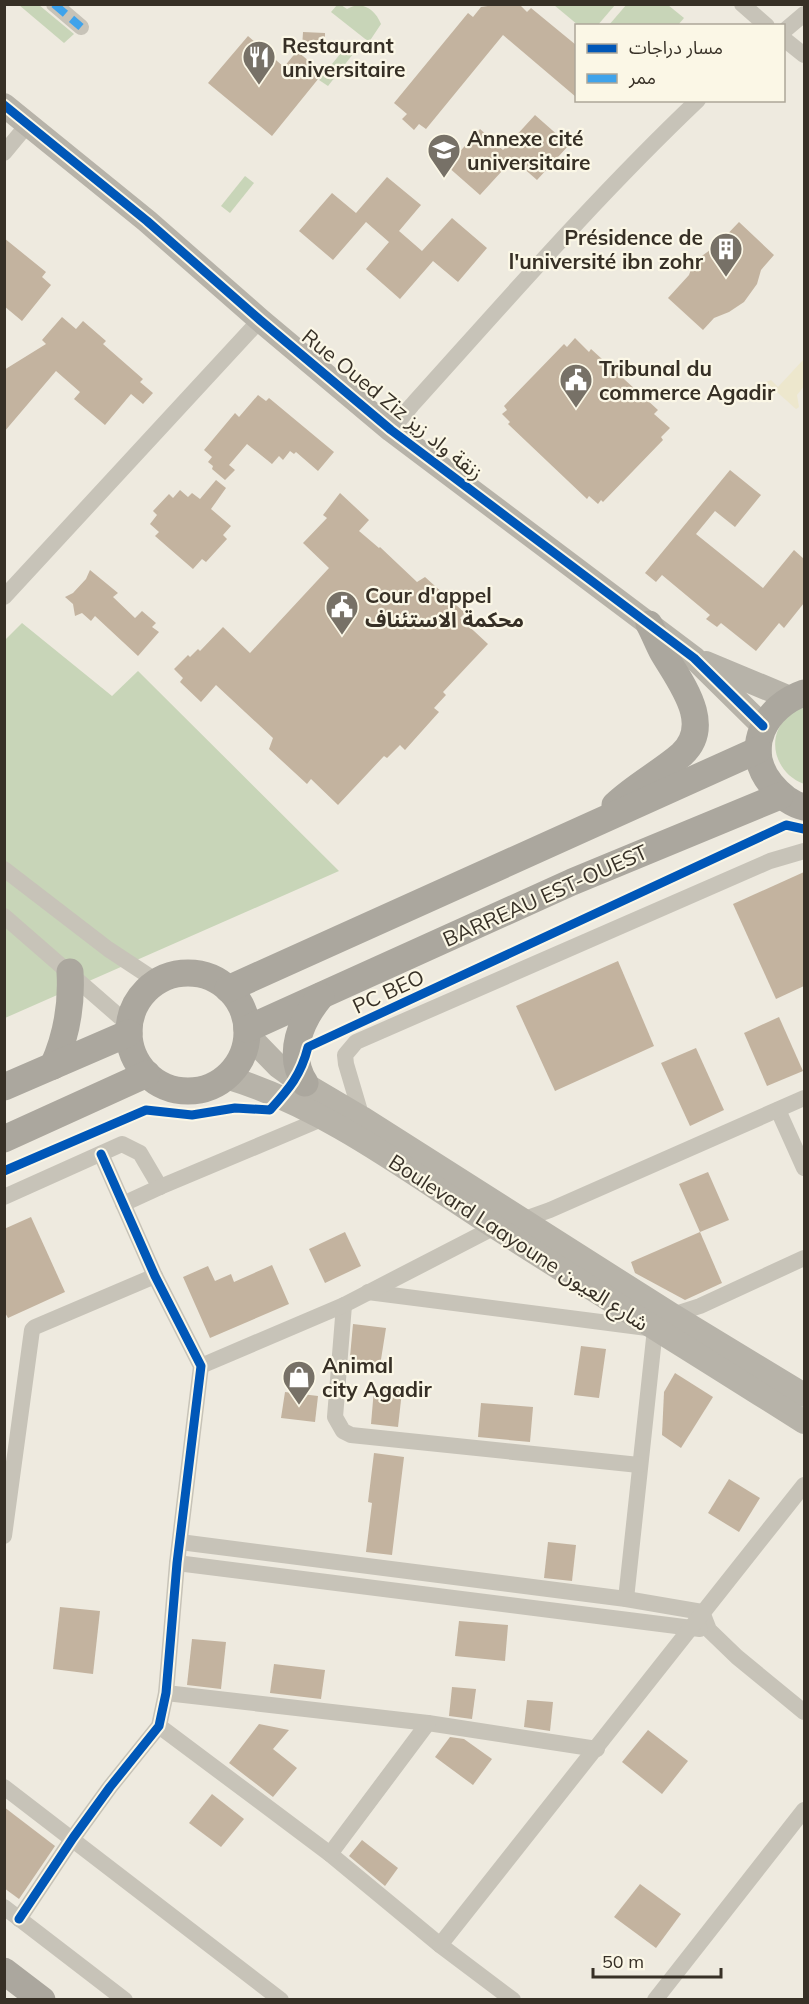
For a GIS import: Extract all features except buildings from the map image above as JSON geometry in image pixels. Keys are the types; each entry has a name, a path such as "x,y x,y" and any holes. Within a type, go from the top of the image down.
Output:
{"main road":[{"path":"596,824 638,785 673,762 690,745 695,727 695,711 649,624"},
{"path":"792,801 764,775 761,738 774,710 797,695"},
{"name":"BARREAU EST-OUEST","path":"228,989 596,824 761,738"},
{"name":"BARREAU EST-OUEST","path":"247,1032 572,882 792,801"},
{"path":"53,1066 65,1036 68,1020 70,972"},
{"path":"187,973 216,980 228,989 241,1007 247,1032 244,1050 237,1065 226,1077 211,1086 194,1091 177,1090 160,1084 147,1074 134,1055 129,1029 134,1008 144,993 172,975 187,973"},
{"path":"304,1083 299,1074 296,1057 298,1040 302,1024 310,1009 321,996"},
{"path":"4,1087 129,1029"},
{"path":"4,1139 147,1074"},
{"path":"4,1971 42,2000"}],"street":[{"path":"54,4 81,27"},
{"path":"742,4 765,24"},
{"path":"785,29 804,15"},
{"path":"785,41 804,55"},
{"path":"391,430 563,239 696,102"},
{"name":"Rue Oued Ziz زنقة واد زيز","path":"4,105 147,221 391,430 694,658 761,738"},
{"path":"4,153 28,124"},
{"path":"4,597 260,320"},
{"name":"Rue Oued Ziz زنقة واد زيز","path":"694,658 797,695"},
{"path":"362,1118 345,1055 356,1042 770,861 804,851"},
{"path":"4,869 108,949 158,982"},
{"path":"4,916 70,972 129,1029"},
{"name":"Boulevard Laayoune شارع العيون","path":"247,1032 278,1066 296,1079 362,1118 522,1220 804,1422"},
{"name":"Boulevard Laayoune شارع العيون","path":"226,1077 262,1088 324,1118 428,1182 495,1227 663,1322 804,1395"},
{"path":"522,1220 804,1098"},
{"path":"778,1110 804,1168"},
{"path":"123,1204 324,1118"},
{"path":"4,1197 122,1144 137,1150 160,1187"},
{"path":"20,1919 73,1838 159,1726 166,1693 177,1563 201,1366 155,1276 100,1154"},
{"path":"201,1366 344,1305 495,1227"},
{"path":"368,1292 663,1322 804,1258"},
{"path":"4,1536 32,1330 155,1276"},
{"path":"344,1305 335,1417 343,1431 351,1435 639,1465"},
{"path":"626,1599 639,1465 663,1322"},
{"path":"440,1945 804,1485"},
{"path":"180,1542 626,1599 702,1612"},
{"path":"177,1563 709,1630"},
{"path":"702,1612 709,1630 737,1657 804,1712"},
{"path":"166,1693 428,1723 597,1749"},
{"path":"330,1854 428,1723"},
{"path":"159,1726 330,1854 440,1945 513,2000"},
{"path":"4,1787 73,1838 263,1994 281,2000"},
{"path":"655,2000 804,1810"},
{"path":"4,1907 125,2000"}],"green space":[{"path":"627,4 668,5 684,18 679,24 610,24"},
{"path":"19,5 39,5 74,34 64,43"},
{"path":"337,5 347,9 358,5 372,10 381,24 369,42 331,12"},
{"path":"554,5 615,5 599,24 577,24"},
{"path":"345,48 353,54 328,86 319,80"},
{"path":"245,176 254,183 230,213 221,206"},
{"path":"22,623 112,696 138,671 339,871 5,1018 4,641"},
{"path":"804,706 804,784 794,779 780,764 775,745 776,734 781,725 790,715"}],"shaded area":[{"path":"804,359 804,386 797,395 799,407 796,409 766,382 771,380 778,387"}],"marked path":[{"path":"54,4 81,27"}],"cycle path":[{"path":"4,105 147,221 391,430 694,658 763,726"},
{"name":"PC BEO","path":"4,1171 146,1110 192,1115 235,1108 270,1110 294,1081 308,1047 786,825 804,829"},
{"path":"19,1919 73,1838 159,1726 166,1693 177,1563 201,1366 155,1276 101,1154"}],"place":[{"name":"Restaurant universitaire","path":"259,86"},
{"name":"Annexe cité universitaire","path":"444,179"},
{"name":"Présidence de l'université ibn zohr","path":"726,278"},
{"name":"Tribunal du commerce Agadir","path":"576,409"},
{"name":"Cour d'appel محكمة الاستئناف","path":"342,636"},
{"name":"Animal city Agadir","path":"299,1406"}]}
